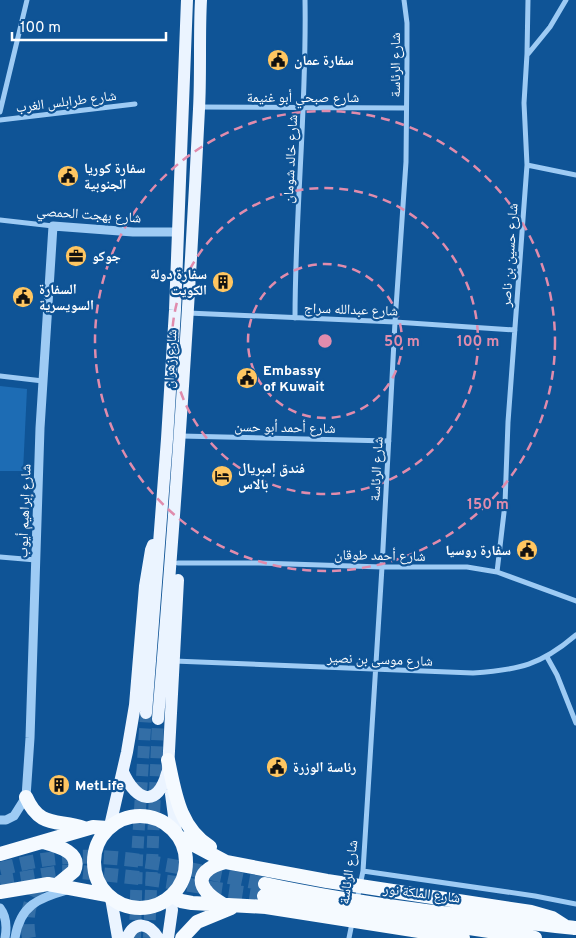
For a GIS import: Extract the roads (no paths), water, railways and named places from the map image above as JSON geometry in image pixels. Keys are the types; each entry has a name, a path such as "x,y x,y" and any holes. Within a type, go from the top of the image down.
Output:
{"highway":[{"path":"168,766 181,813 194,834 223,856 246,866"},
{"path":"26,798 32,810 42,818 53,823 88,829"},
{"path":"109,896 98,882 94,868 94,854 99,840 109,827 123,818 137,815 151,816 165,822 178,835 226,862 328,881 531,912 552,918 571,927"},
{"path":"0,854 88,829 109,827"},
{"path":"0,892 39,885 57,885 109,896 125,906 141,909 156,906 171,897 180,886 185,875 186,850 178,835"},
{"path":"43,842 67,850 76,862 74,871 57,885"},
{"path":"224,905 207,892 202,880 206,870 226,862"},
{"name":"شارع الملكة نور","path":"535,938 310,904 264,890 309,893 385,906 571,927"},
{"path":"171,897 192,903 239,904 293,910 463,938"},
{"path":"182,938 197,922 239,904"}],"main road":[{"name":"شارع زهران","path":"146,713 160,534 174,310 187,0"},
{"name":"شارع زهران","path":"158,719 175,558 180,436 199,108 201,0"},
{"path":"109,827 123,772 135,705 149,558 151,550 160,534"},
{"path":"175,558 179,572 168,766 178,835"},
{"path":"123,772 131,788 140,795 148,797 161,789 168,766"},
{"path":"109,896 118,938"},
{"path":"168,938 172,910 171,897"},
{"path":"127,938 133,929 145,926 154,931 158,938"}],"street":[{"name":"شارع طرابلس الغرب","path":"0,112 27,0"},
{"name":"شارع خالد شومان","path":"295,318 295,272 306,44 305,0"},
{"name":"شارع الرئاسة","path":"349,937 362,880 395,322 404,207 407,23 404,0"},
{"name":"شارع حسين بن ناصر","path":"497,572 505,504 527,165 524,103 528,54 528,0"},
{"path":"528,54 550,27 566,0"},
{"name":"شارع طرابلس الغرب","path":"0,120 135,104"},
{"name":"شارع صبحي أبو غنيمة","path":"199,108 406,108"},
{"path":"527,165 576,176"},
{"name":"شارع بهجت الحمصي","path":"0,220 132,232 177,232"},
{"name":"شارع إبراهيم أيوب","path":"26,798 30,738 42,381 53,226"},
{"name":"شارع عبدالله سراج","path":"187,313 395,322 515,330"},
{"path":"0,376 42,381"},
{"name":"شارع أحمد أبو حسن","path":"180,436 389,441"},
{"path":"0,557 36,560"},
{"name":"شارع أحمد طوقان","path":"175,558 382,567 467,567 497,572 576,601"},
{"name":"شارع موسى بن نصير","path":"174,661 454,673 491,672 520,667 547,657 576,635"},
{"path":"547,657 557,676 576,723"},
{"path":"0,820 6,820 14,816 26,798"},
{"path":"362,871 535,896 576,904"},
{"path":"15,938 18,924 30,905 48,895 74,888"},
{"path":"0,908 7,925 5,938"}],"tunnel":[{"path":"135,938 137,858 146,713"},
{"path":"149,938 158,719"},
{"path":"0,869 57,858 99,857 147,862 265,884"},
{"path":"0,882 60,872 81,872 149,879 264,896"},
{"path":"29,938 28,914 32,899 46,880"}],"place":[{"name":"سفارة عمان","path":"278,60"},
{"name":"سفارة كوريا الجنوبية","path":"68,176"},
{"name":"جوكو","path":"76,256"},
{"name":"سفارة دولة الكويت","path":"223,282"},
{"name":"السفارة السويسرية","path":"23,297"},
{"name":"Embassy of Kuwait","path":"247,378"},
{"name":"فندق إمبريال بالاس","path":"222,476"},
{"name":"سفارة روسيا","path":"527,550"},
{"name":"رئاسة الوزرة","path":"277,767"},
{"name":"MetLife","path":"59,785"}]}
